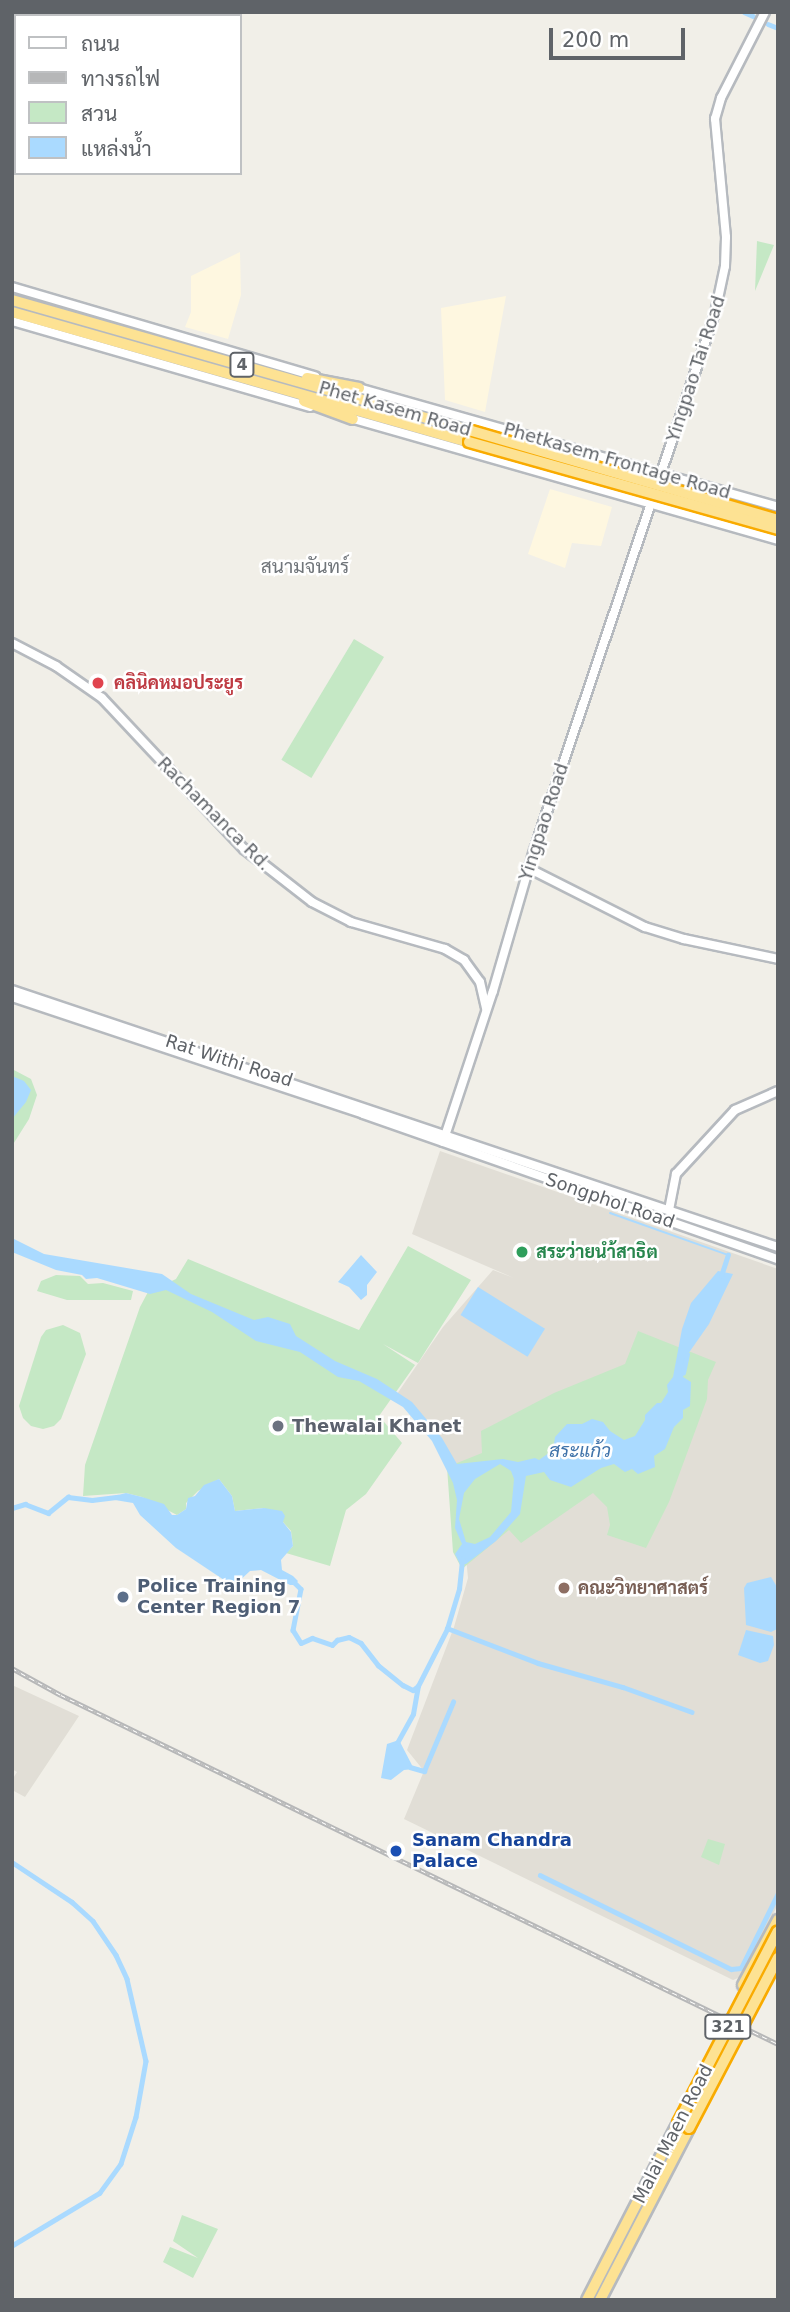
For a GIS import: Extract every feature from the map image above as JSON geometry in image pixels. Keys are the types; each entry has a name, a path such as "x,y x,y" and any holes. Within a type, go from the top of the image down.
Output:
{"highway":[{"name":"Phet Kasem Road","path":"12,300 238,364 778,529"},
{"name":"Phet Kasem Road","path":"12,312 235,376 778,520"},
{"path":"238,364 359,388"},
{"path":"235,376 352,419"},
{"path":"743,1984 778,1920"},
{"name":"Malai Maen Road","path":"587,2300 778,1931"},
{"name":"Malai Maen Road","path":"600,2300 778,1958"},
{"path":"755,2007 778,1965"}],"main road":[{"name":"Yingpao Tai Road","path":"649,504 662,474 721,293 726,210 716,134 717,110 765,12"},
{"name":"Phetkasem Frontage Road","path":"12,288 778,507"},
{"name":"Phetkasem Frontage Road","path":"12,321 778,540"},
{"path":"568,481 602,481 609,474 602,462 571,449"},
{"path":"713,521 696,513 692,504 699,494 716,489"},
{"name":"Yingpao Road","path":"444,1138 528,868 649,504"},
{"name":"Rachamanca Rd.","path":"12,643 56,666 102,698 244,849 312,902 351,922 439,947 464,960 480,982 486,1008"},
{"path":"528,868 645,927 684,939 778,959"},
{"name":"Rat Withi Road","path":"12,990 444,1138"},
{"name":"Rat Withi Road","path":"12,997 152,1039"},
{"path":"662,1219 667,1210 676,1174 735,1110 778,1091"},
{"name":"Songphol Road","path":"444,1138 778,1247"},
{"name":"Songphol Road","path":"444,1138 778,1259"}],"shaded area":[{"path":"240,252 241,295 228,339 185,327 191,312 191,276"},
{"path":"506,296 485,412 445,400 441,308"},
{"path":"550,489 612,507 601,546 572,543 565,568 528,554"},
{"path":"440,1151 778,1269 778,1904 743,1976 733,1980 404,1819 424,1771 407,1750 454,1627 468,1578 459,1483 445,1448 397,1394 443,1327 493,1270 514,1278 412,1234"},
{"path":"12,1685 79,1716 25,1797 12,1790 12,1780 17,1772 12,1769"}],"green space":[{"path":"757,241 774,245 755,291"},
{"path":"354,639 384,657 311,778 281,760"},
{"path":"12,1069 31,1079 37,1095 29,1119 12,1146"},
{"path":"408,1246 471,1280 418,1363 383,1344 415,1365 379,1416 402,1443 366,1494 346,1510 330,1566 286,1553 293,1546 291,1531 283,1522 264,1508 235,1511 232,1496 219,1479 198,1491 186,1503 186,1509 177,1515 142,1497 126,1493 83,1496 85,1465 140,1307 148,1292 176,1279 188,1259 359,1330"},
{"path":"56,1275 80,1276 88,1284 103,1283 133,1291 131,1300 67,1300 37,1291 41,1281"},
{"path":"63,1325 80,1333 86,1354 61,1419 54,1426 43,1429 31,1426 23,1418 19,1406 41,1337 46,1330"},
{"path":"638,1331 716,1362 708,1380 707,1399 669,1502 646,1548 607,1535 610,1525 607,1507 593,1493 521,1543 509,1530 462,1569 453,1552 447,1467 482,1453 481,1431 554,1393 625,1364"},
{"path":"708,1839 725,1844 719,1865 701,1857"},
{"path":"182,2215 218,2229 193,2278 163,2262 170,2247 198,2258 173,2241"}],"water":[{"path":"12,1076 24,1081 31,1090 26,1102 12,1119"},
{"name":"สระแก้ว","path":"12,1238 44,1254 162,1274 191,1294 254,1320 268,1317 290,1324 296,1336 335,1361 377,1379 412,1402 442,1438 457,1464 503,1459 518,1462 535,1458 539,1460 553,1450 555,1437 567,1424 582,1424 592,1419 603,1422 610,1431 624,1440 635,1436 645,1420 645,1415 657,1403 661,1403 668,1392 667,1385 673,1377 682,1329 691,1303 718,1271 733,1274 709,1324 688,1354 683,1377 691,1382 690,1406 683,1410 683,1418 674,1427 665,1449 654,1456 655,1467 638,1474 632,1469 625,1472 614,1464 601,1468 571,1487 550,1480 544,1472 526,1476 520,1514 496,1541 466,1564 460,1564 455,1554 462,1544 455,1528 457,1500 453,1483 432,1441 403,1407 359,1381 338,1377 300,1352 256,1341 212,1312 166,1290 150,1294 97,1278 86,1279 82,1275 56,1270 12,1252","holes":["500,1464 511,1471 514,1479 511,1512 490,1537 475,1544 466,1542 459,1519 464,1493 475,1479"]},
{"path":"361,1255 377,1272 367,1285 367,1295 361,1300 349,1287 338,1282"},
{"path":"478,1287 545,1329 528,1357 461,1315"},
{"path":"219,1479 232,1496 235,1511 264,1508 282,1511 285,1516 283,1522 291,1532 293,1546 281,1560 282,1570 298,1581 295,1585 261,1570 250,1571 236,1584 224,1580 176,1548 140,1515 133,1503 115,1500 114,1496 126,1493 142,1497 164,1504 172,1515 177,1515 186,1509 188,1498 195,1496 204,1485"},
{"path":"771,1577 777,1587 777,1629 771,1632 746,1625 744,1588 747,1583"},
{"path":"746,1630 773,1636 774,1645 768,1661 760,1663 738,1655"},
{"path":"399,1740 414,1769 404,1770 391,1780 381,1778 387,1744"}],"waterway":[{"path":"744,12 753,16"},
{"path":"768,24 778,28"},
{"path":"610,1213 728,1255"},
{"path":"721,1276 728,1255"},
{"path":"683,1373 687,1354"},
{"path":"12,1508 25,1504 48,1513 68,1497 92,1500 118,1497"},
{"path":"293,1581 301,1589 293,1630 301,1643 312,1638 332,1645 337,1640 349,1637 361,1643 378,1665 413,1690 418,1686 447,1629 459,1589 462,1559"},
{"path":"447,1628 538,1663 623,1687 692,1712"},
{"path":"397,1743 413,1714 418,1686"},
{"path":"410,1767 424,1771 453,1702"},
{"path":"12,1862 72,1902 93,1921 116,1955 127,1979 146,2061 136,2117 121,2164 100,2193 12,2246"},
{"path":"540,1875 731,1969 741,1968 778,1893"}],"railway":[{"path":"12,1668 61,1695 778,2044"}],"place":[{"name":"คลินิคหมอประยูร","path":"98,683"},
{"name":"สระว่ายนำ้สาธิต","path":"522,1252"},
{"name":"Thewalai Khanet","path":"278,1426"},
{"name":"คณะวิทยาศาสตร์","path":"564,1588"},
{"name":"Police Training Center Region 7","path":"123,1597"},
{"name":"Sanam Chandra Palace","path":"396,1851"}],"district":[{"name":"สนามจันทร์","path":"305,567"}]}
